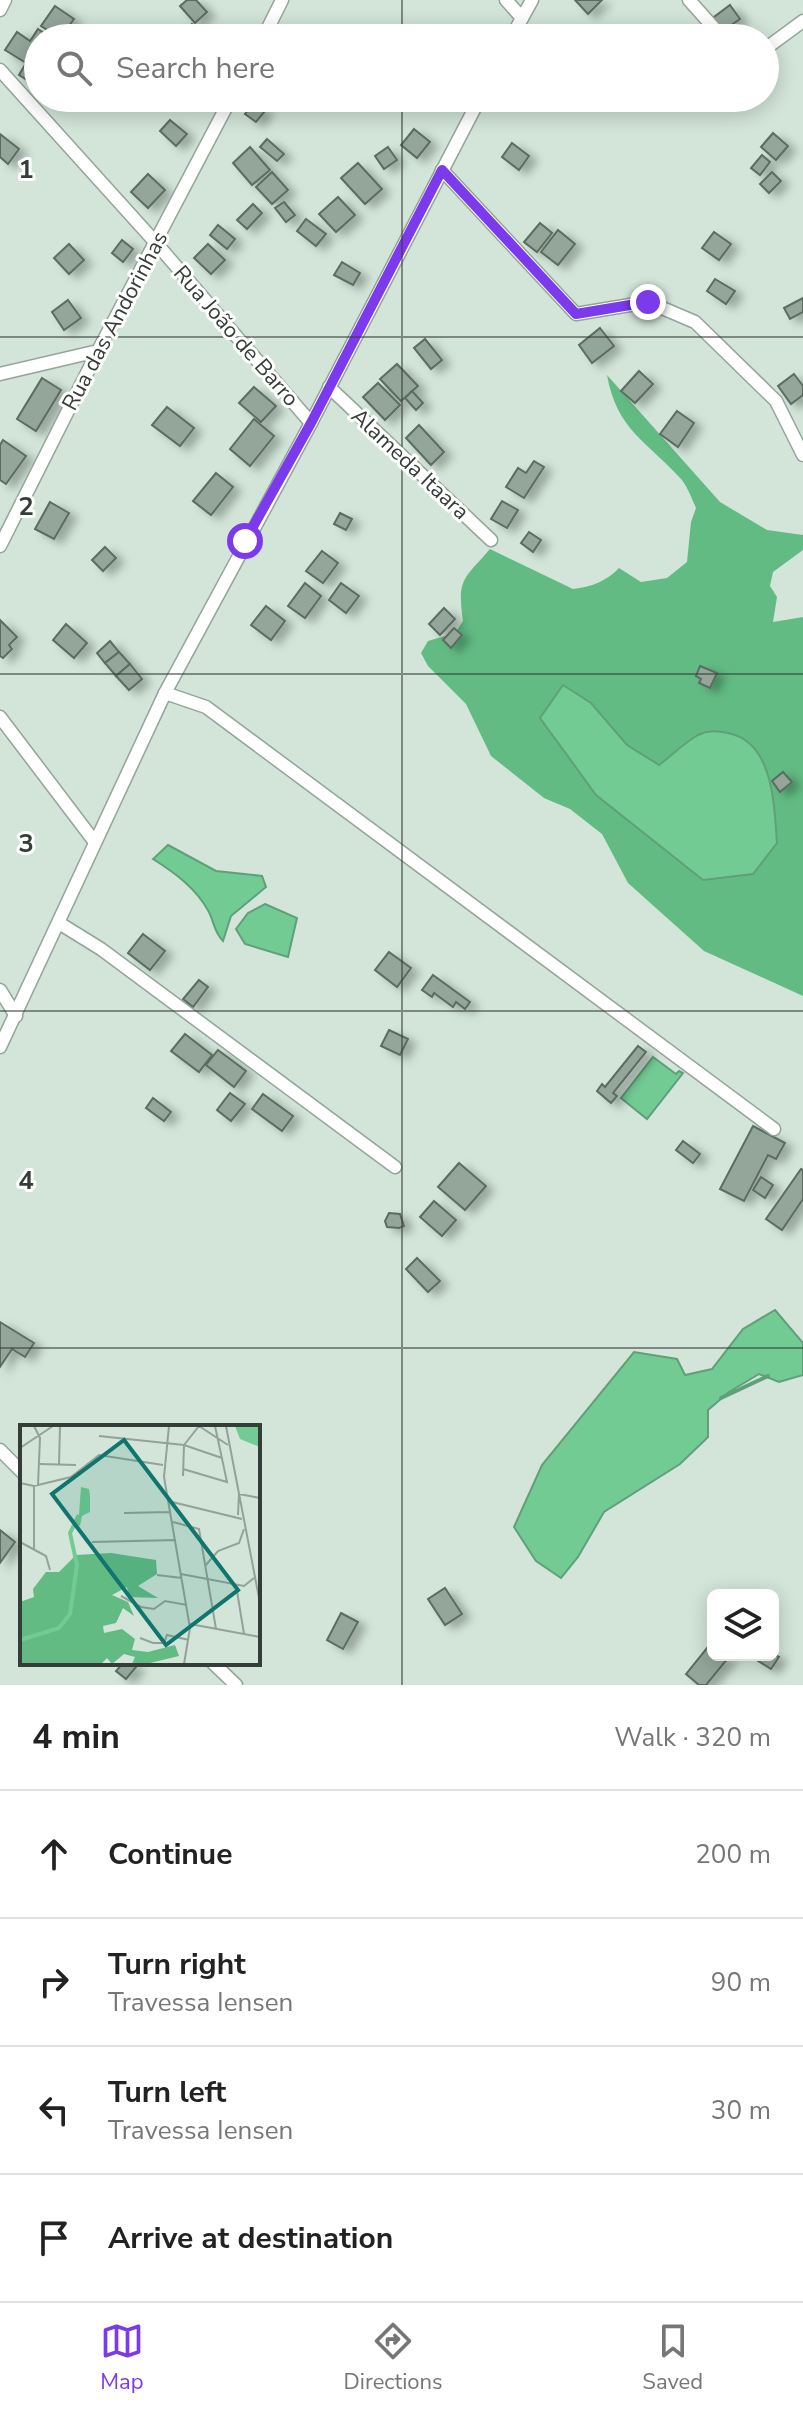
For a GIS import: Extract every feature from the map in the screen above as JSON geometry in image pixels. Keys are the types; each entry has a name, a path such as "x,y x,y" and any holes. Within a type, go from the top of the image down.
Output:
{"street":[{"path":"0,10 5,0"},
{"path":"270,24 282,0"},
{"path":"506,0 522,18"},
{"path":"519,24 532,0"},
{"path":"689,0 710,24"},
{"path":"779,39 803,21"},
{"name":"Rua João de Barro","path":"0,70 24,97"},
{"name":"Rua João de Barro","path":"38,112 311,423"},
{"name":"Rua das Andorinhas","path":"0,546 224,112"},
{"path":"0,1047 165,693 311,423 473,112"},
{"path":"442,170 576,314 648,302 695,322 776,401 803,455"},
{"path":"0,374 98,351"},
{"name":"Alameda Itaara","path":"329,387 491,540"},
{"path":"165,693 206,707 774,1129"},
{"path":"0,717 94,841"},
{"path":"59,923 101,949 395,1167"},
{"path":"0,990 16,1016"},
{"path":"0,1450 20,1470"},
{"path":"215,1665 236,1685"}],"shaded area":[{"path":"607,375 720,502 767,530 803,535 803,550 773,572 770,586 777,597 773,622 803,617 803,996 704,951 628,883 602,834 570,809 544,798 491,756 466,704 428,666 421,653 428,641 455,633 463,621 461,596 464,581 490,549 573,589 598,583 619,568 641,582 667,578 687,562 691,522 696,508 682,480 626,423 618,410"},
{"path":"563,685 591,703 627,745 659,765 702,733 728,733 743,739 755,749 769,778 777,843 753,874 703,880 596,795 540,718"},
{"path":"168,845 216,871 262,876 266,887 231,916 223,941 198,896 153,859"},
{"path":"265,904 297,918 288,957 245,944 236,929 248,913"},
{"path":"653,1057 676,1074 679,1071 683,1073 647,1119 621,1098"},
{"path":"775,1310 803,1343 803,1375 779,1382 759,1374 729,1392 708,1410 708,1437 680,1464 604,1512 578,1557 561,1578 536,1561 514,1527 542,1465 634,1352 677,1359 685,1375 712,1369 743,1329"}],"building":[{"path":"187,0 196,0 207,12 195,23 180,6"},
{"path":"575,0 602,0 588,14"},
{"path":"730,5 740,19 733,24 713,24 710,20"},
{"path":"55,6 74,19 70,24 42,24"},
{"path":"17,32 24,37 24,62 5,50"},
{"path":"246,112 264,112 256,122 245,114"},
{"path":"170,120 187,134 176,146 160,131"},
{"path":"414,129 430,142 417,158 401,145"},
{"path":"773,133 788,146 776,160 761,147"},
{"path":"0,134 19,149 8,164 0,157"},
{"path":"267,139 284,154 277,161 260,147"},
{"path":"512,143 529,156 519,170 502,157"},
{"path":"250,147 270,170 252,185 233,163"},
{"path":"388,147 397,160 384,169 375,156"},
{"path":"762,155 770,162 760,175 751,168"},
{"path":"358,163 382,189 365,204 341,178"},
{"path":"272,172 288,190 272,204 256,187"},
{"path":"772,172 781,181 769,193 760,184"},
{"path":"148,174 165,190 148,208 131,192"},
{"path":"338,197 355,215 336,232 319,214"},
{"path":"284,202 295,215 286,222 275,208"},
{"path":"253,204 262,213 247,229 237,220"},
{"path":"306,219 326,234 316,246 297,231"},
{"path":"540,223 552,233 537,252 524,242"},
{"path":"218,225 235,239 227,249 210,235"},
{"path":"558,230 575,244 558,265 541,252"},
{"path":"714,232 731,244 719,260 702,248"},
{"path":"122,240 133,249 123,262 112,253"},
{"path":"69,244 84,260 69,274 54,258"},
{"path":"208,244 225,260 211,274 194,258"},
{"path":"342,262 360,273 353,285 334,275"},
{"path":"715,279 735,291 726,304 707,291"},
{"path":"803,298 803,312 790,319 784,308"},
{"path":"68,300 81,318 64,330 52,312"},
{"path":"600,328 614,346 592,363 579,345"},
{"path":"425,339 442,360 431,369 414,348"},
{"path":"397,364 418,386 401,401 380,379"},
{"path":"639,371 653,384 635,403 621,391"},
{"path":"794,374 803,386 803,395 791,404 778,386"},
{"path":"42,378 61,390 36,431 17,419"},
{"path":"378,383 400,405 385,420 363,397"},
{"path":"254,387 276,406 261,422 239,403"},
{"path":"412,391 423,403 416,410 405,398"},
{"path":"167,407 194,428 180,446 152,425"},
{"path":"677,411 694,423 678,447 660,434"},
{"path":"254,419 274,436 250,466 230,449"},
{"path":"419,425 444,452 431,465 406,438"},
{"path":"3,440 26,456 6,484 0,480 0,445"},
{"path":"534,461 544,467 524,498 506,487 518,468 526,473"},
{"path":"216,473 233,487 211,515 193,501"},
{"path":"502,501 518,510 507,528 491,519"},
{"path":"50,502 69,513 54,539 35,529"},
{"path":"340,513 352,519 346,530 334,524"},
{"path":"529,532 541,540 533,552 521,543"},
{"path":"105,547 116,558 103,571 92,560"},
{"path":"322,551 338,563 323,583 306,571"},
{"path":"305,583 321,596 305,618 288,606"},
{"path":"341,583 359,596 346,613 329,600"},
{"path":"266,606 285,621 271,640 251,625"},
{"path":"444,608 455,619 440,635 429,624"},
{"path":"0,620 17,637 9,645 12,649 3,658 0,656"},
{"path":"66,624 87,643 74,658 53,640"},
{"path":"454,628 462,635 451,648 443,640"},
{"path":"110,641 119,652 105,663 97,653"},
{"path":"119,652 130,664 116,676 105,663"},
{"path":"130,664 142,679 129,690 116,676"},
{"path":"700,666 717,673 710,688 699,683 701,679 696,676"},
{"path":"783,772 792,782 780,792 772,781"},
{"path":"143,934 165,951 150,970 128,953"},
{"path":"389,952 411,968 397,987 375,970"},
{"path":"433,975 470,1002 465,1009 456,1002 453,1007 434,993 432,997 422,990"},
{"path":"199,980 208,987 193,1007 183,999"},
{"path":"389,1030 408,1039 400,1055 381,1046"},
{"path":"185,1034 212,1055 199,1072 171,1051"},
{"path":"638,1046 646,1052 613,1093 617,1096 611,1103 597,1091 602,1084 605,1087"},
{"path":"218,1050 246,1071 234,1087 206,1065"},
{"path":"230,1093 245,1104 231,1121 217,1110"},
{"path":"263,1094 293,1116 282,1131 252,1109"},
{"path":"153,1098 171,1112 164,1121 146,1108"},
{"path":"753,1126 785,1143 776,1159 768,1155 744,1201 720,1189"},
{"path":"683,1141 700,1154 693,1163 676,1150"},
{"path":"459,1163 486,1186 465,1210 438,1187"},
{"path":"801,1169 803,1199 782,1230 766,1219"},
{"path":"761,1177 773,1185 765,1198 753,1190"},
{"path":"434,1201 456,1220 442,1236 420,1217"},
{"path":"389,1213 400,1214 404,1226 387,1227 385,1221"},
{"path":"417,1258 440,1281 428,1292 406,1269"},
{"path":"0,1322 34,1343 25,1357 12,1349 0,1367"},
{"path":"0,1530 15,1542 0,1563"},
{"path":"445,1588 462,1614 445,1625 428,1599"},
{"path":"341,1613 358,1622 343,1649 327,1640"},
{"path":"707,1648 707,1661 726,1661 706,1685 699,1685 686,1674"},
{"path":"758,1661 776,1661 771,1669"},
{"path":"121,1665 136,1667 126,1679 116,1671"}],"waterway":[{"path":"721,1398 768,1376"}],"route":[{"path":"245,541 311,423 442,170 576,314 648,302"}]}
